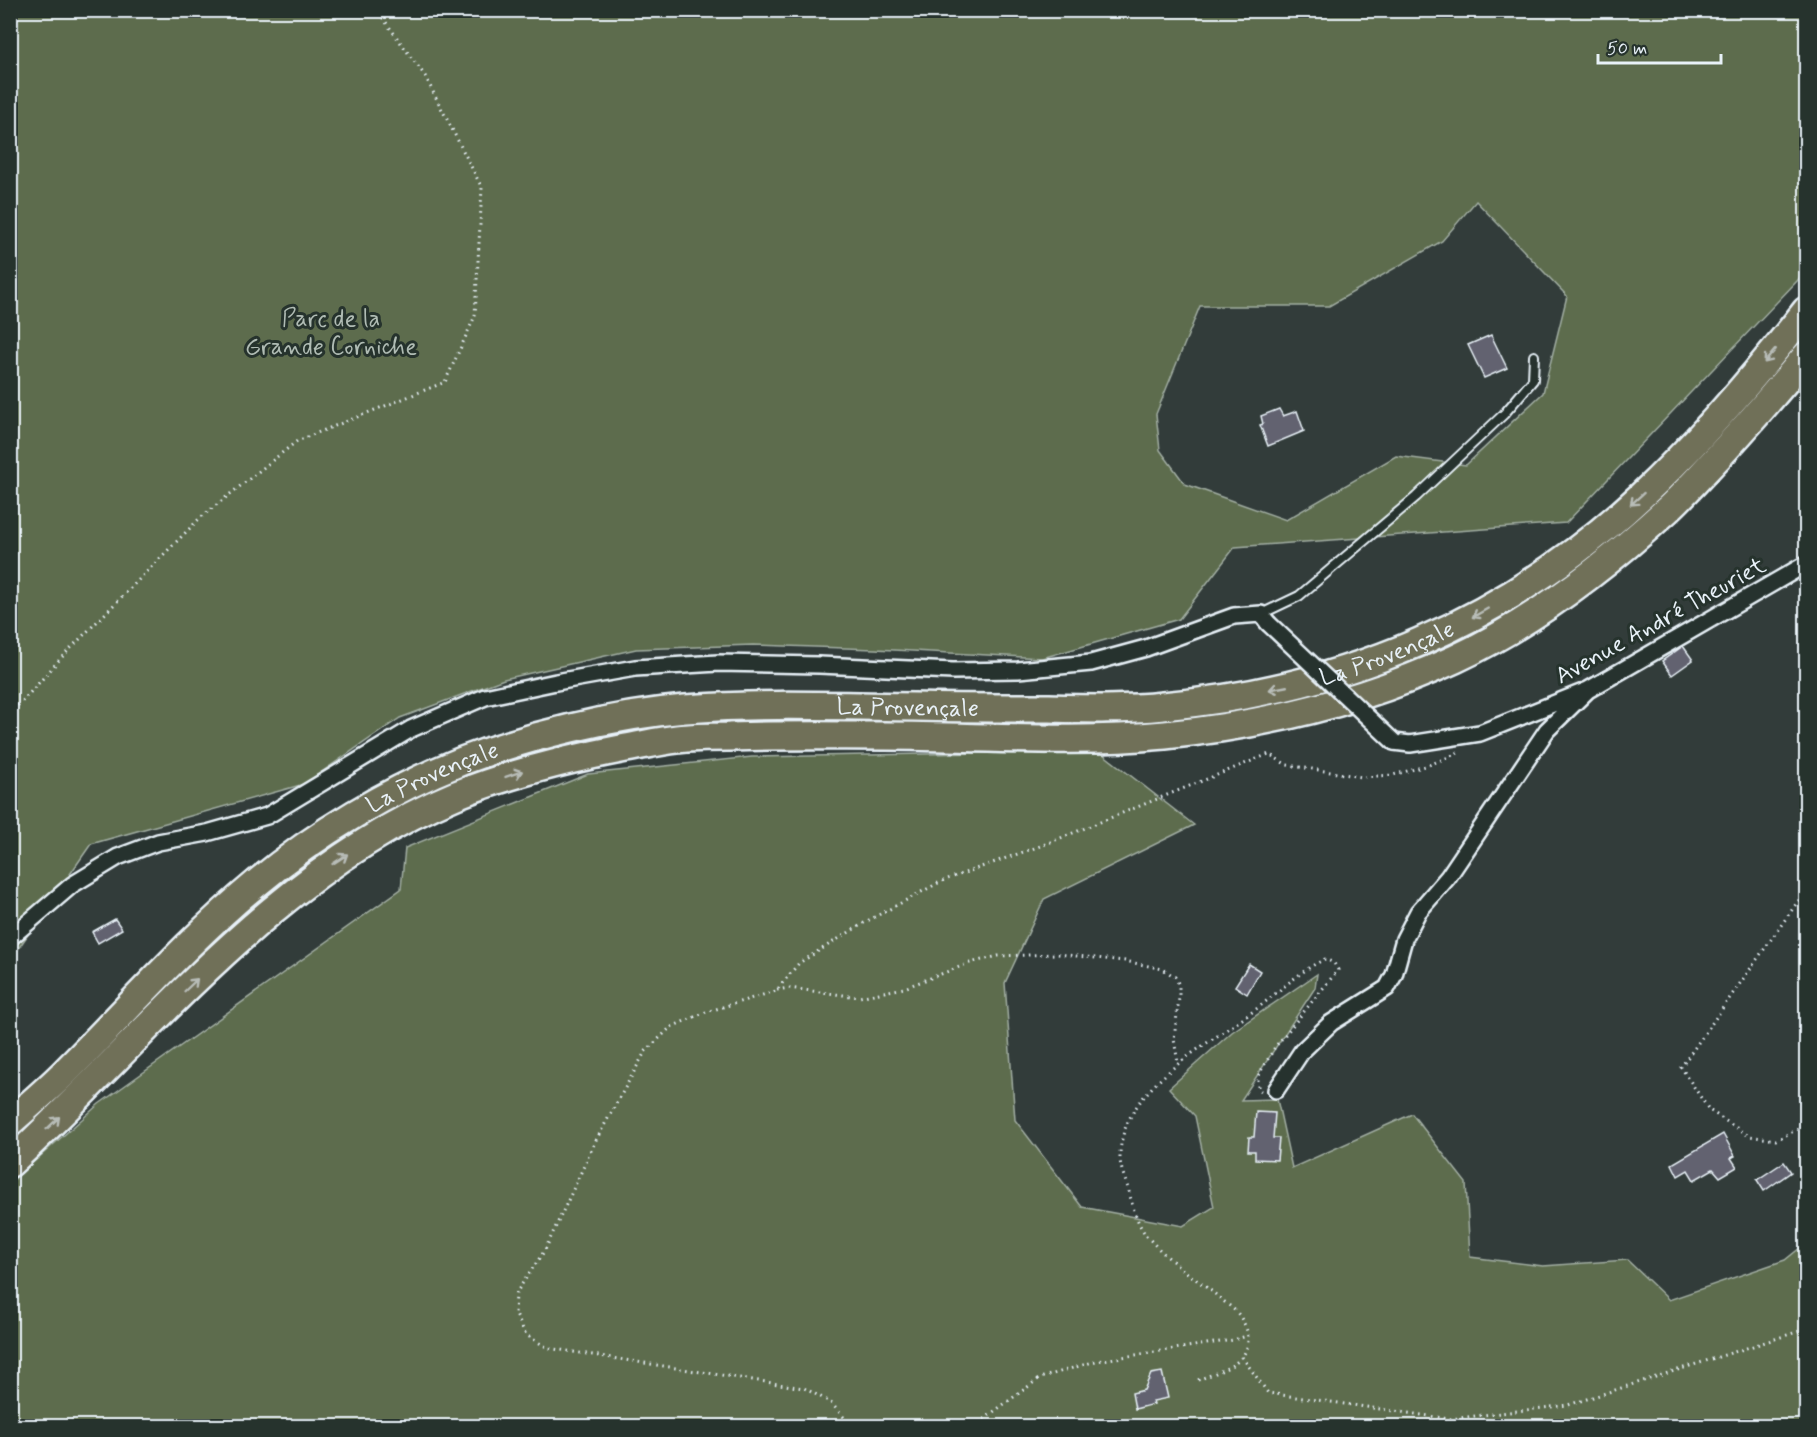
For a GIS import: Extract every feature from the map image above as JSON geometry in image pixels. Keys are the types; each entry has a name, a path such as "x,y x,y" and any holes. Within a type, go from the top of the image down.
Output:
{"highway":[{"name":"La Provençale","path":"10,1122 66,1071 220,914 261,880 317,838 361,811 461,762 531,739 612,720 681,710 796,705 1092,709 1161,707 1232,698 1301,684 1358,667 1417,644 1474,617 1527,586 1581,546 1638,499 1724,411 1806,311"},
{"name":"La Provençale","path":"10,1163 64,1113 193,982 272,910 334,863 394,824 455,796 521,771 592,754 680,739 786,736 1081,739 1163,735 1233,727 1307,711 1380,690 1468,652 1531,617 1605,564 1671,507 1746,428 1806,356"}],"street":[{"name":"Avenue André Theuriet","path":"1264,619 1394,742 1410,744 1480,732 1588,690 1806,564"},
{"path":"10,938 72,885 117,857 158,843 207,833 267,816 411,729 485,698 556,682 636,668 718,663 819,664 953,671 1018,670 1091,663 1146,648 1234,616 1264,619"},
{"path":"1276,1090 1302,1051 1331,1023 1387,988 1394,975 1404,939 1418,912 1448,878 1547,730 1588,690"}],"lane":[{"path":"1264,619 1299,596 1416,497 1504,414 1533,380 1534,356"}],"path":[{"path":"10,715 61,658 200,518 297,441 446,382 476,316 482,188 425,76 377,10"},
{"path":"776,991 799,963 869,920 942,881 1043,844 1269,754 1287,765 1362,777 1393,775 1429,765 1475,746 1480,732"},
{"path":"1806,890 1681,1067 1709,1110 1749,1136 1776,1140 1806,1125"},
{"path":"852,1426 830,1402 804,1388 548,1348 526,1335 515,1314 516,1293 545,1250 596,1140 645,1052 671,1027 706,1012 788,988 859,997 904,988 970,963 998,956 1057,954 1163,969 1175,977 1179,985 1174,1039 1178,1063"},
{"path":"1198,1380 1238,1363 1247,1348 1247,1331 1238,1314 1164,1253 1145,1233 1134,1211 1120,1159 1122,1140 1131,1113 1159,1080 1178,1063 1265,1003 1315,964 1325,959 1335,963 1338,970 1275,1047 1258,1076 1258,1089 1266,1093 1276,1090"},
{"path":"1242,1357 1269,1394 1450,1419 1568,1406 1806,1329"},
{"path":"974,1426 1040,1378 1096,1361 1247,1336"}],"green space":[{"name":"Parc de la Grande Corniche","path":"11,11 1806,11 1806,268 1798,280 1566,523 1235,547 1179,619 1042,658 753,645 636,649 504,679 400,718 304,784 91,844 11,959","holes":["1476,201 1567,296 1543,393 1466,465 1396,456 1286,520 1185,484 1160,450 1156,414 1200,306 1329,306 1442,241"]},
{"path":"1099,751 1194,825 1044,899 1005,983 1015,1120 1082,1207 1183,1226 1214,1207 1195,1116 1169,1088 1232,1032 1317,974 1315,988 1241,1100 1277,1099 1292,1168 1412,1114 1466,1183 1470,1257 1543,1266 1627,1260 1669,1300 1785,1260 1806,1243 1806,1426 11,1426 10,1183 99,1104 401,889 405,848 588,774 752,757"}],"building":[{"path":"1491,335 1507,368 1484,378 1468,345"},
{"path":"1279,409 1283,416 1297,411 1304,431 1268,446 1260,425 1263,424 1261,416"},
{"path":"1683,646 1693,660 1672,675 1662,661"},
{"path":"115,919 122,929 98,943 92,932"},
{"path":"1249,964 1260,971 1247,994 1235,986"},
{"path":"1256,1112 1275,1113 1273,1138 1279,1138 1277,1160 1255,1159 1255,1151 1248,1151 1249,1137 1254,1137"},
{"path":"1723,1134 1735,1156 1731,1158 1737,1167 1720,1177 1713,1169 1694,1180 1688,1170 1678,1176 1672,1164"},
{"path":"1784,1162 1791,1172 1764,1191 1757,1180"},
{"path":"1162,1372 1168,1398 1153,1401 1154,1404 1135,1409 1132,1393 1144,1390 1151,1374"}]}
